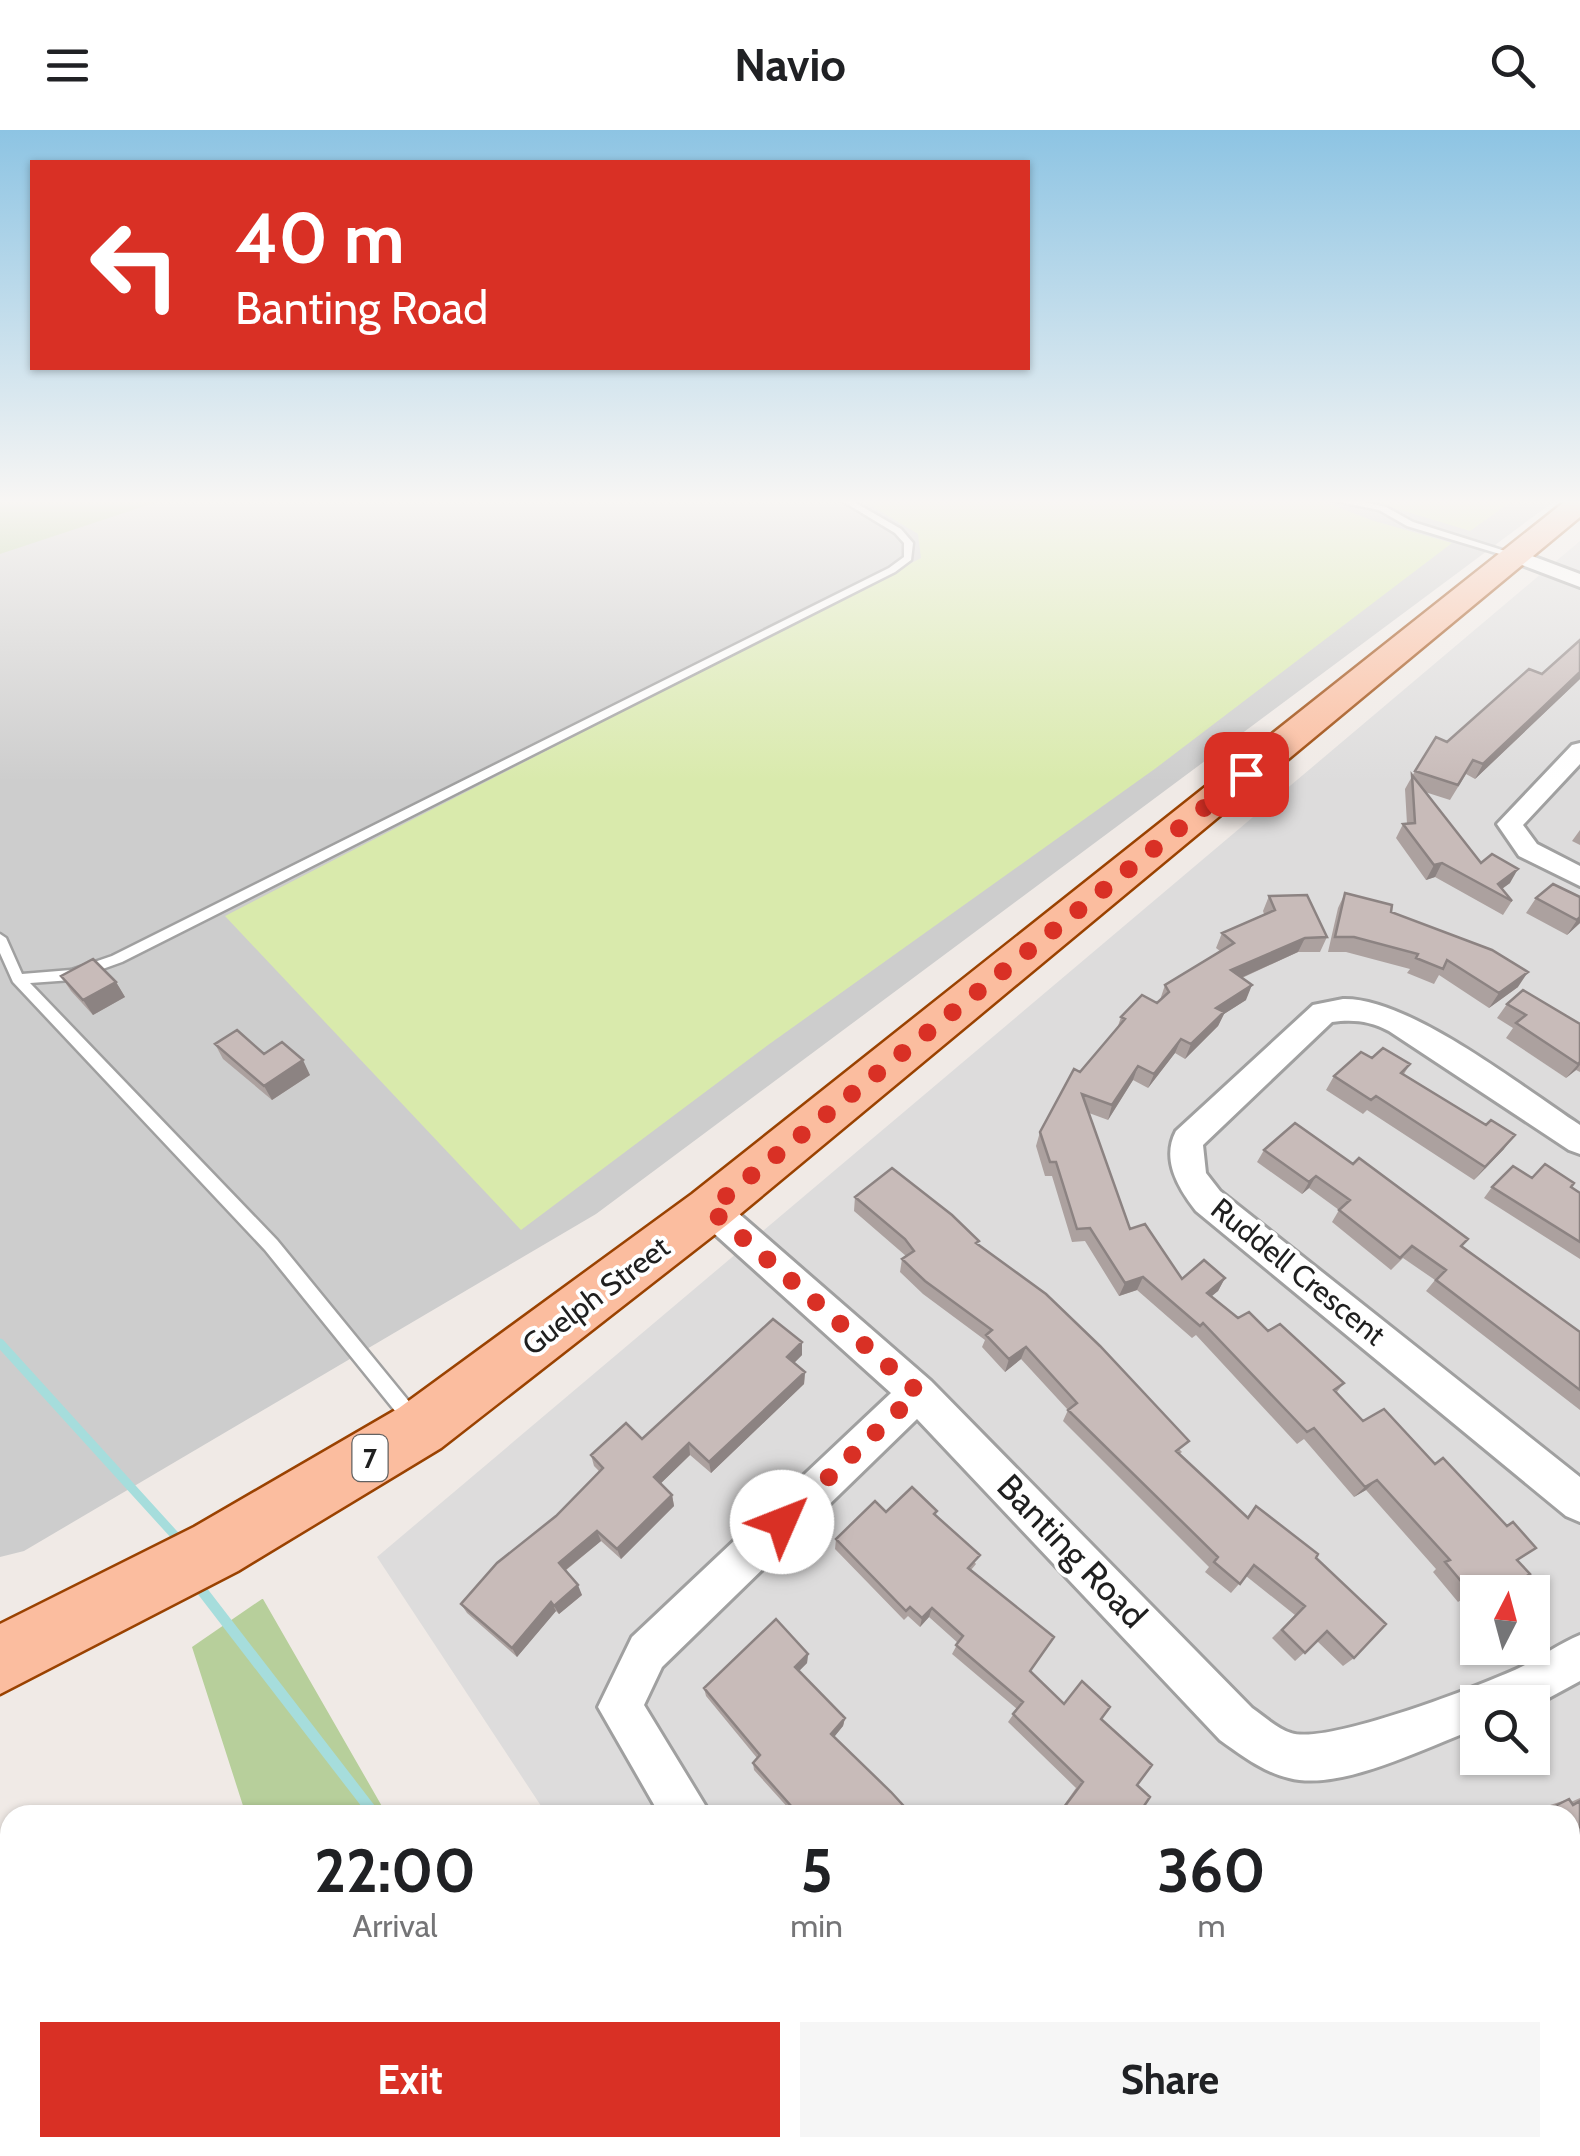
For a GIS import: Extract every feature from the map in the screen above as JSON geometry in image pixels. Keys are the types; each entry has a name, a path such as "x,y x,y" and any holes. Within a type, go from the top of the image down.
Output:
{"main road":[{"name":"Guelph Street","path":"0,1660 216,1549 420,1428 710,1209 1470,594"}],"street":[{"path":"1580,750 1510,824 1514,838 1523,847 1580,877"},
{"name":"Ruddell Crescent","path":"1580,1140 1400,1023 1383,1014 1343,1008 1323,1013 1187,1140 1184,1162 1192,1181 1208,1200 1580,1502"},
{"name":"Banting Road","path":"710,1209 918,1392 1236,1724 1261,1742 1292,1757 1329,1758 1460,1711"},
{"path":"681,1805 620,1707 647,1652 918,1392"},
{"path":"1532,1685 1580,1658"}],"lane":[{"path":"18,979 72,975 172,933 842,594"},
{"path":"0,938 18,979 272,1246 420,1428"}],"shaded area":[{"path":"0,594 1430,594 596,1214 24,1551 0,1557"},
{"path":"1518,594 1580,594 1580,1805 540,1805 377,1557"}],"green space":[{"path":"852,594 1386,594 1156,768 768,1045 521,1230 225,916"},
{"path":"263,1599 381,1805 243,1805 192,1647"}],"building":[{"path":"1580,640 1580,672 1483,764 1473,760 1458,785 1415,771 1436,737 1447,742 1529,669 1542,674"},
{"path":"1412,775 1481,863 1492,854 1518,869 1498,884 1512,901 1442,863 1434,865 1403,824 1415,823"},
{"path":"1553,884 1580,897 1577,920 1536,898"},
{"path":"1345,893 1392,905 1391,912 1492,950 1528,972 1499,993 1447,960 1443,969 1416,958 1418,954 1354,937 1335,937"},
{"path":"1307,895 1327,937 1305,938 1231,970 1252,985 1216,1008 1224,1012 1191,1044 1181,1039 1154,1074 1138,1066 1112,1105 1082,1094 1130,1229 1145,1224 1182,1279 1204,1260 1225,1278 1207,1293 1238,1318 1249,1312 1268,1331 1280,1324 1344,1383 1334,1390 1363,1421 1384,1409 1435,1464 1443,1458 1507,1526 1513,1522 1536,1548 1517,1560 1528,1575 1460,1575 1460,1580 1445,1562 1450,1560 1377,1480 1365,1487 1314,1428 1307,1432 1203,1323 1200,1326 1143,1277 1125,1283 1090,1228 1077,1229 1056,1162 1050,1162 1040,1132 1074,1069 1080,1072 1142,995 1157,1003 1169,992 1165,985 1234,943 1222,933 1275,910 1269,896"},
{"path":"93,959 116,982 83,1000 61,976"},
{"path":"1523,990 1580,1024 1578,1064 1516,1023 1526,1015 1507,1004"},
{"path":"237,1030 264,1054 282,1042 303,1060 264,1086 215,1044"},
{"path":"1383,1048 1410,1064 1401,1073 1486,1125 1491,1120 1515,1135 1485,1167 1376,1096 1371,1100 1334,1076 1361,1052 1372,1058"},
{"path":"1295,1123 1353,1164 1359,1158 1468,1239 1461,1246 1580,1332 1580,1390 1436,1280 1446,1270 1412,1246 1400,1258 1339,1210 1350,1200 1316,1176 1309,1182 1264,1150"},
{"path":"1545,1164 1574,1183 1571,1187 1580,1193 1580,1242 1492,1187 1513,1166 1532,1178"},
{"path":"892,1168 952,1215 979,1241 976,1243 1046,1294 1100,1346 1189,1441 1176,1451 1248,1518 1256,1506 1318,1554 1316,1558 1386,1624 1354,1658 1327,1631 1305,1653 1282,1630 1305,1606 1254,1565 1240,1584 1214,1562 1218,1557 1068,1410 1077,1403 1026,1347 1009,1359 986,1335 992,1330 925,1281 902,1259 914,1251 905,1239 855,1197"},
{"path":"773,1319 802,1342 787,1357 805,1372 709,1462 689,1443 654,1477 672,1495 617,1549 597,1531 559,1563 578,1585 554,1606 551,1602 512,1648 461,1604 497,1563 556,1516 603,1468 591,1455 626,1423 642,1439"},
{"path":"912,1487 937,1511 934,1514 980,1555 968,1568 1054,1637 1030,1671 1064,1704 1082,1681 1110,1707 1101,1719 1152,1765 1137,1785 1150,1797 1145,1805 1066,1805 1083,1782 1013,1714 1023,1702 956,1645 963,1636 932,1608 922,1618 910,1607 906,1611 836,1539 875,1501 886,1512"},
{"path":"776,1619 808,1654 795,1667 845,1718 831,1734 903,1805 790,1805 753,1763 760,1755 704,1688"}],"waterway":[{"path":"0,1343 179,1540 178,1544"},
{"path":"200,1588 367,1805"}],"route":[{"path":"782,1522 918,1392 710,1209 1246,774"}]}
